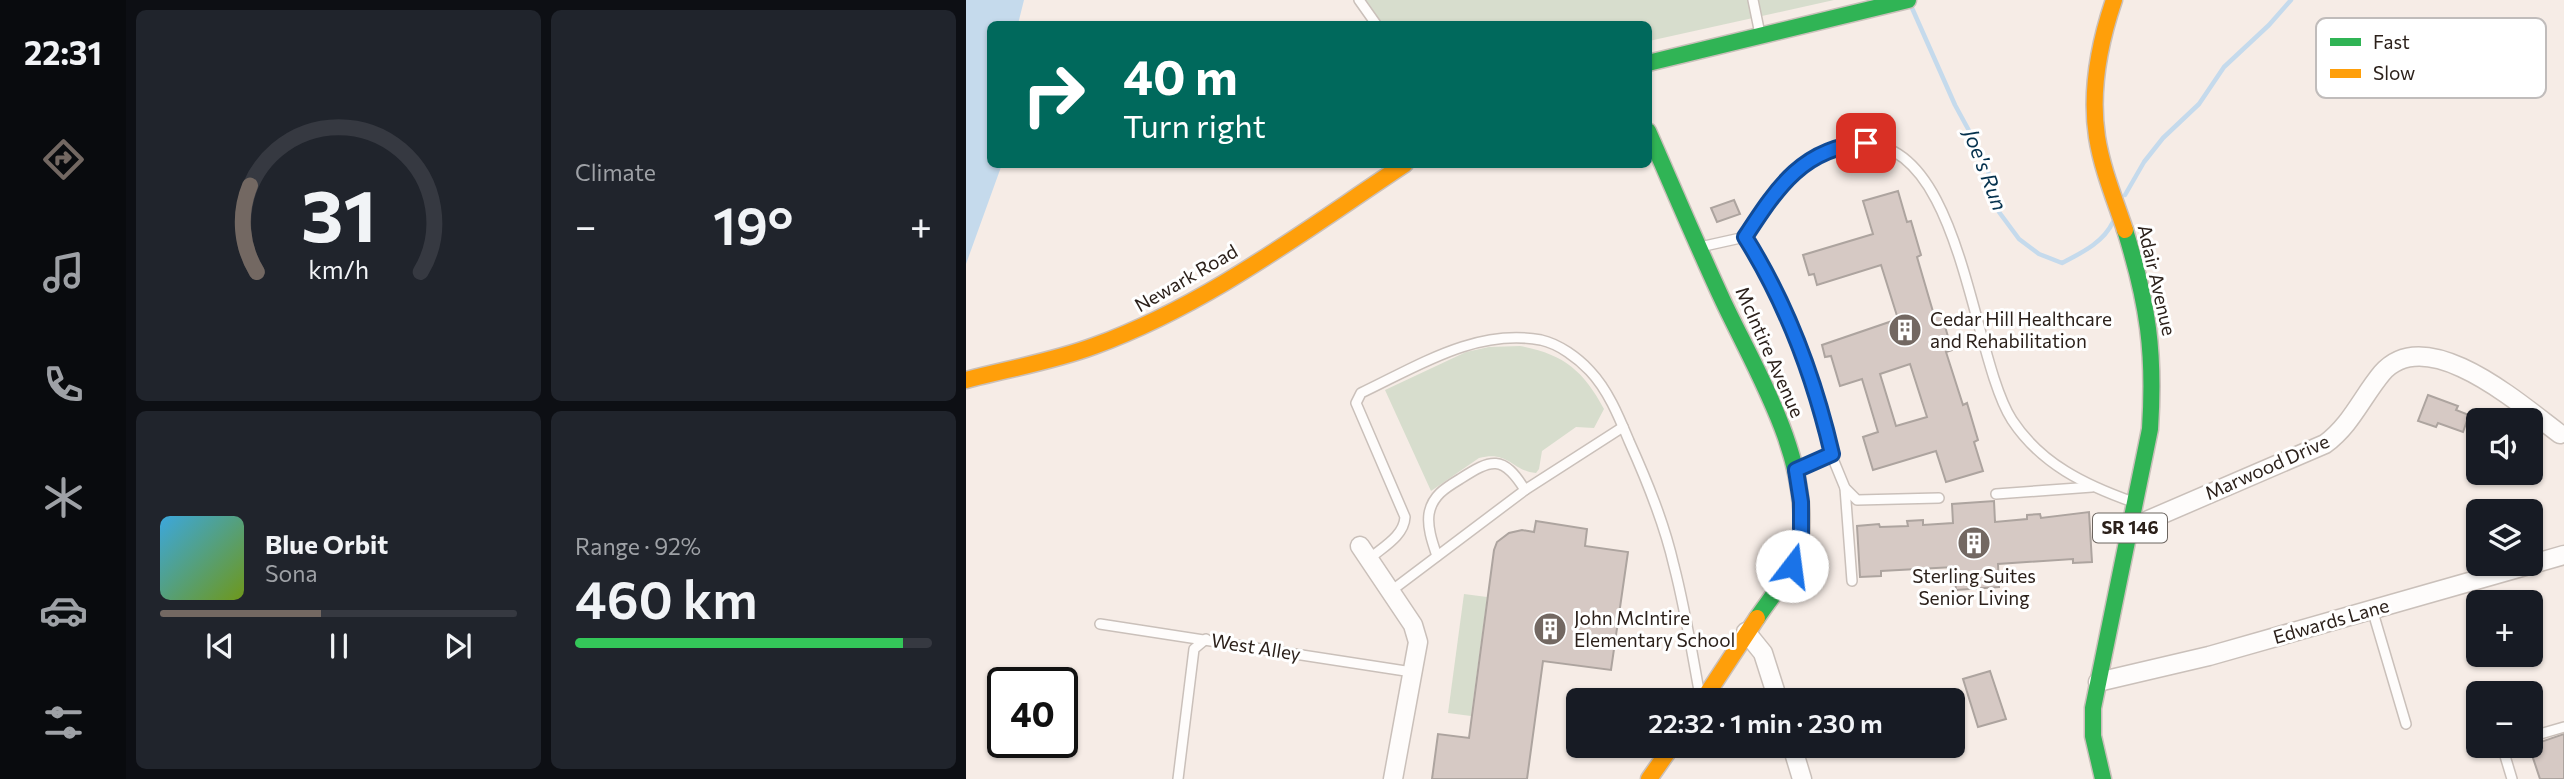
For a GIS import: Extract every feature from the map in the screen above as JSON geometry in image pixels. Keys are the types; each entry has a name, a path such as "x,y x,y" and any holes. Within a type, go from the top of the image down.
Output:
{"street":[{"path":"1652,62 1908,0"},
{"name":"Adair Avenue","path":"2103,779 2093,736 2093,708 2150,429 2153,394 2152,346 2139,276 2102,159 2095,101 2096,70 2102,38 2114,0"},
{"name":"McIntire Avenue","path":"1652,140 1766,391 1796,470 1801,502 1801,537 1792,566 1710,688"},
{"name":"Newark Road","path":"966,380 1093,347 1174,312 1218,287 1399,168"},
{"name":"Marwood Drive","path":"2130,528 2325,444 2347,425 2384,371 2409,358 2423,356 2447,360 2479,376 2560,433"},
{"path":"1364,553 1413,625 1418,642 1393,779"},
{"name":"Edwards Lane","path":"2098,682 2209,656 2564,555"},
{"path":"1746,632 1763,653 1774,688"},
{"path":"1649,779 1664,758"},
{"path":"1796,758 1802,779"}],"lane":[{"path":"1360,0 1374,21"},
{"path":"1753,0 1760,35"},
{"path":"1699,248 1745,237 1776,189 1814,157 1847,145 1866,143 1888,147 1919,170 1931,190 1955,244 1998,386 2011,418 2038,452 2092,487 2135,502"},
{"path":"1745,237 1785,309 1820,403 1832,454 1845,488 1852,581"},
{"path":"1364,553 1399,534 1405,526 1405,517 1356,403 1361,393 1459,347 1504,338 1544,340 1576,358 1591,372 1623,426 1658,512 1674,565 1700,688"},
{"path":"1391,591 1525,490 1623,426"},
{"path":"1796,470 1832,454"},
{"path":"1437,556 1428,517 1440,492 1485,463 1510,469 1525,490"},
{"path":"1996,494 2092,487"},
{"path":"1845,488 1857,500 1939,498"},
{"path":"2372,609 2406,724"},
{"name":"West Alley","path":"1100,624 1412,671"},
{"path":"1178,779 1194,649 1206,639"},
{"path":"2543,733 2564,727"},
{"path":"2506,758 2512,779"}],"green space":[{"path":"1365,0 1834,0 1652,40 1652,21 1378,21"},
{"path":"1520,346 1560,359 1580,374 1604,409 1594,428 1576,427 1542,451 1536,473 1521,469 1504,459 1489,456 1479,458 1431,491 1385,390 1466,352 1489,347"},
{"path":"1464,594 1487,597 1471,716 1448,713"}],"water":[{"path":"966,0 1024,0 1019,21 987,21 987,168 1001,168 966,264"}],"building":[{"name":"Cedar Hill Healthcare and Rehabilitation","path":"1898,191 1921,255 1917,257 1934,315 1941,313 1952,350 1946,352 1963,405 1967,403 1978,440 1974,442 1983,471 1946,482 1936,451 1873,470 1863,437 1878,432 1862,379 1840,386 1831,356 1825,357 1822,345 1898,319 1881,265 1817,285 1814,274 1809,275 1803,255 1873,234 1863,201","holes":["1910,364 1927,417 1896,426 1880,374"]},
{"path":"1734,200 1740,214 1717,222 1711,208"},
{"path":"2428,395 2458,406 2456,410 2466,414 2463,432 2438,423 2436,427 2418,421"},
{"name":"Sterling Suites Senior Living","path":"1994,501 1995,522 2027,519 2027,515 2040,514 2041,518 2089,512 2092,562 2073,563 2073,559 1998,564 1999,587 1956,590 1954,567 1881,571 1881,576 1860,577 1857,526 1908,526 1907,521 1923,520 1923,525 1953,523 1952,504"},
{"name":"John McIntire Elementary School","path":"1536,521 1587,529 1585,546 1628,552 1611,670 1543,661 1527,779 1432,779 1438,734 1469,738 1497,542 1509,533 1522,530 1534,532"},
{"path":"1990,671 2006,719 1978,727 1963,679"},
{"path":"2564,734 2564,779 2540,779 2533,758 2543,758 2543,741"}],"waterway":[{"name":"Joe's Run","path":"2125,195 2144,162 2163,138 2199,104 2224,67 2269,25 2291,0"},
{"name":"Joe's Run","path":"1912,8 1955,105 1985,160 1999,212 2019,239 2039,254 2062,263 2097,242 2113,222"}],"traffic: fast":[{"path":"1652,62 1908,0"},
{"path":"1652,140 1713,280 1777,414 1796,475 1801,505 1799,546 1784,579 1757,618"},
{"path":"2103,779 2093,736 2093,708 2150,429 2148,328 2125,230"}],"traffic: slow":[{"path":"2114,0 2097,68 2095,120 2102,161 2125,230"},
{"path":"966,380 1079,351 1176,310 1292,240 1399,168"},
{"path":"1711,688 1757,618"},
{"path":"1649,779 1664,758"}],"place":[{"name":"Cedar Hill Healthcare and Rehabilitation","path":"1905,330"},
{"name":"Sterling Suites Senior Living","path":"1974,543"},
{"name":"John McIntire Elementary School","path":"1550,629"}],"route":[{"path":"1792,566 1801,537 1801,502 1796,470 1832,454 1820,403 1785,309 1745,237 1776,189 1799,168 1830,150 1866,143"}]}
